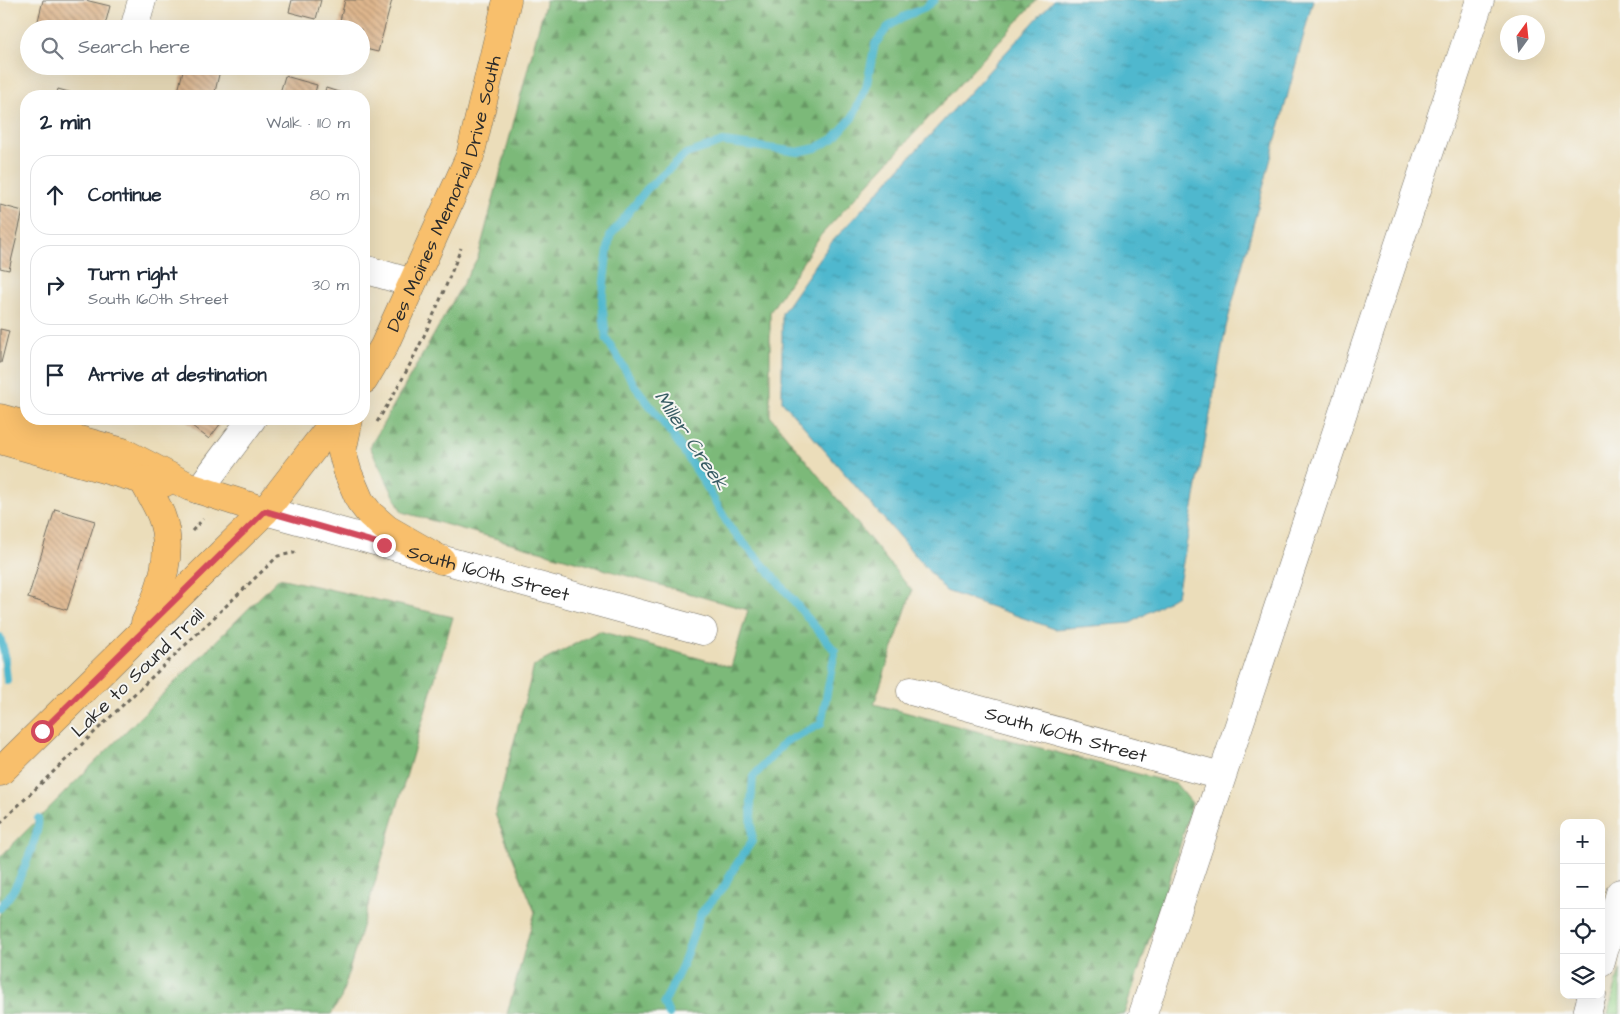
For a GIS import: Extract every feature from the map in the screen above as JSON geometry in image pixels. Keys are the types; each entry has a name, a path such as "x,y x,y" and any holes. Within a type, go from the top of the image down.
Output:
{"main road":[{"name":"Des Moines Memorial Drive South","path":"370,370 384,346 470,156 507,0"},
{"name":"South 160th Street","path":"0,418 20,424"},
{"name":"South 160th Street","path":"25,425 123,452 195,488 265,511"},
{"path":"0,772 265,511 331,425"},
{"path":"348,425 342,452 360,501 370,514 387,529 441,560"},
{"name":"South 160th Street","path":"0,440 143,480 195,488"},
{"path":"138,636 155,602 164,572 167,546 162,517 143,480"}],"street":[{"path":"136,20 142,0"},
{"path":"1143,1014 1480,0"},
{"path":"370,271 412,283"},
{"path":"195,488 247,425"},
{"name":"South 160th Street","path":"265,511 703,631"},
{"name":"South 160th Street","path":"912,692 1221,776"},
{"path":"1603,954 1620,893"},
{"path":"1587,1014 1591,999"}],"path":[{"path":"197,526 202,530"},
{"name":"Lake to Sound Trail","path":"0,822 278,556 294,553 294,550"}],"green space":[{"path":"546,0 1037,0 820,236 770,312 770,416 912,591 874,704 1176,784 1192,803 1176,859 1124,1014 507,1014 535,912 495,814 534,666 599,631 731,667 748,610 402,512 370,447 478,257"},
{"path":"279,578 453,617 341,998 331,1014 0,1014 0,857"},
{"path":"1620,970 1620,1014 1608,1014"}],"water":[{"path":"1054,0 1313,0 1226,327 1177,595 1131,623 1055,629 946,591 782,401 782,313 830,244"}],"building":[{"path":"43,0 85,0 110,6 106,20 38,20"},
{"path":"292,0 321,0 316,19 289,12"},
{"path":"345,0 392,0 378,52 370,50 370,20 340,20"},
{"path":"182,75 219,75 215,90 178,90"},
{"path":"285,76 317,85 316,90 281,90"},
{"path":"0,205 20,210 20,224 9,270 0,268"},
{"path":"0,329 9,331 1,363 0,363"},
{"path":"191,425 220,425 209,439"},
{"path":"55,509 95,521 67,610 28,598"}],"waterway":[{"name":"Miller Creek","path":"669,1014 664,1003 682,966 701,913 724,887 752,841 751,802 753,777 785,742 821,724 835,651 774,577 731,529 702,479 677,441 635,386 606,338 602,302 610,236 647,189 686,154 723,142 798,152 816,148 833,139 852,118 866,88 875,44 888,27 903,17 925,8 934,0"},
{"path":"0,637 4,651 7,680"},
{"path":"0,908 14,889 34,843 38,819"}],"route":[{"path":"42,731 265,511 384,545"}]}
